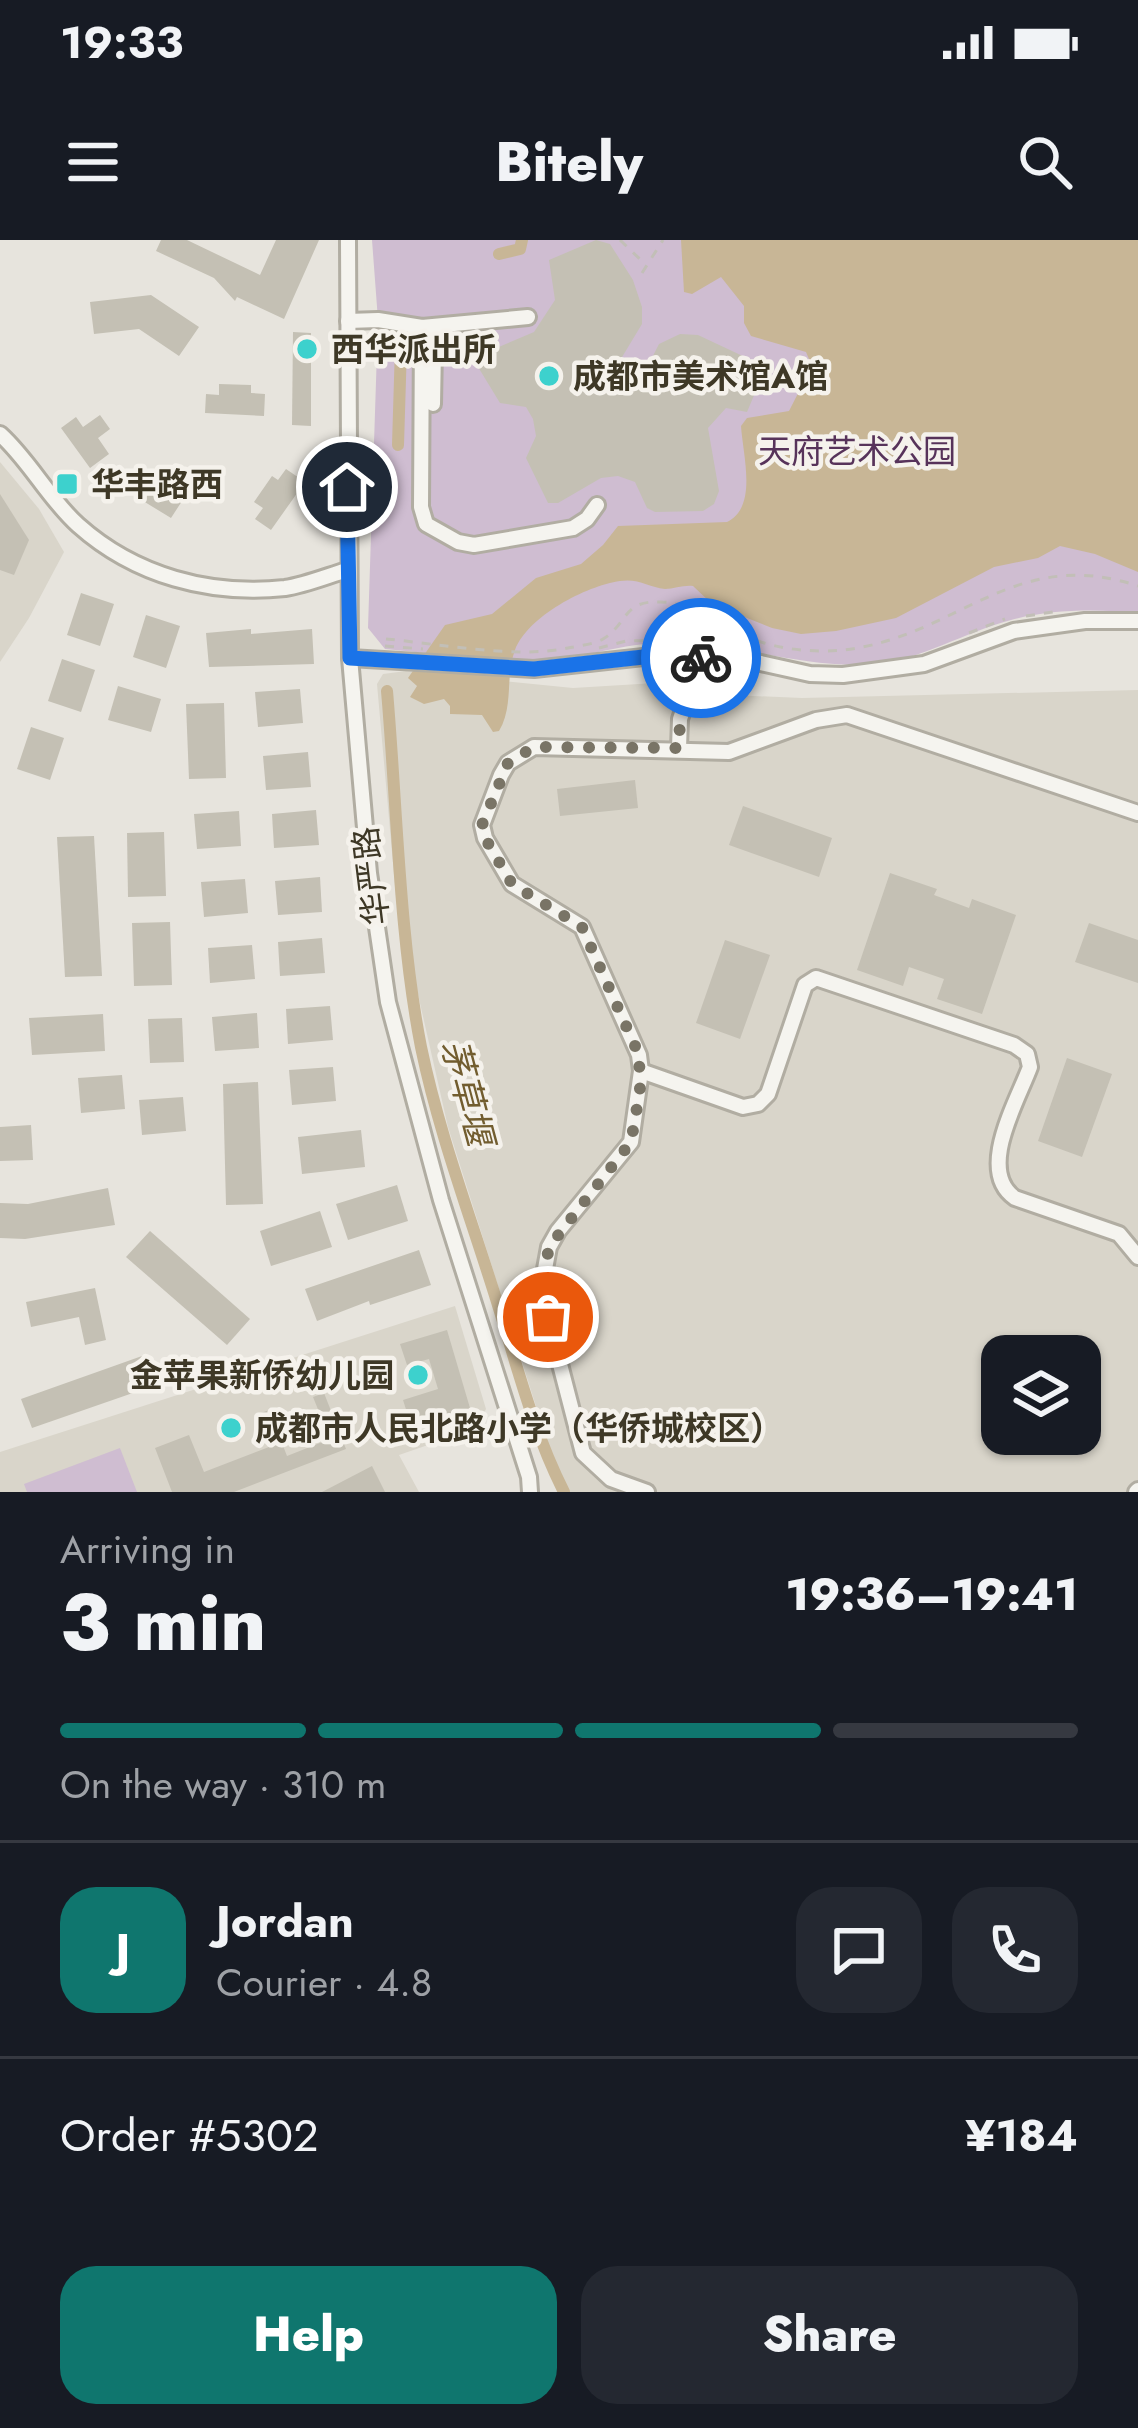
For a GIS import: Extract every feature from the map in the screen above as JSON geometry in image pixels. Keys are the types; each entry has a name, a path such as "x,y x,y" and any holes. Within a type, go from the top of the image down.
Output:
{"street":[{"name":"华严路","path":"348,240 347,570 369,873 388,1003 441,1200 530,1492"},
{"path":"348,320 422,327 528,317"},
{"path":"422,327 434,350 434,404"},
{"path":"422,327 421,507 426,524 458,542 474,545 573,528 598,505"},
{"path":"0,434 77,524 123,559 175,581 227,589 288,588 347,570"},
{"path":"350,658 405,649 496,668 702,655 810,674 885,672 924,664 1015,632 1085,621 1138,621"},
{"path":"679,748 680,719 702,655"},
{"path":"647,1492 611,1479 583,1454 541,1291 549,1247 558,1231 631,1142 636,1129 639,1055 582,927 512,884 485,838 482,825 508,763 534,747 728,752 816,720 856,716 1138,813"},
{"path":"641,1071 742,1107 758,1104 768,1094 806,985 816,978 1014,1045 1028,1054 1030,1066 995,1165 1002,1186 1015,1198 1118,1234 1138,1257"}],"path":[{"path":"620,240 646,266"},
{"path":"642,273 662,240"},
{"path":"385,646 567,649 603,639 628,610 655,602 692,608 747,637 774,645 841,650 904,637 1012,584 1040,577 1073,574 1138,586"},
{"path":"965,634 1000,620 1064,611"},
{"path":"386,639 405,649"},
{"path":"554,656 646,640 722,642 748,648"},
{"path":"769,652 809,659"}],"shaded area":[{"path":"681,240 1138,240 1138,572 1060,546 1038,558 994,567 896,618 801,634 712,604 693,586 665,589 620,581 560,605 522,637 512,660 499,731 493,732 482,715 450,714 444,699 424,704 410,697 417,686 408,678 445,625 492,614 536,578 581,564 618,526 727,522 743,505 746,480 741,426 747,418 789,411 812,366 806,352 751,336 744,323 744,306 721,277 692,294 684,292"},
{"path":"0,462 39,509 64,552 0,662"},
{"path":"406,671 573,688 672,682 707,694 802,698 1138,690 1138,1492 563,1492 448,1127 396,897 377,684 383,674"},
{"name":"成都市人民北路小学（华侨城校区）","path":"455,1306 486,1409 477,1428 399,1455 419,1492 0,1492 0,1452"}],"green space":[{"name":"天府艺术公园","path":"372,240 1138,240 1138,613 1074,611 1026,616 909,657 873,664 823,663 674,643 539,661 385,649 368,628 378,320"},
{"path":"120,1448 137,1492 27,1492 24,1484"}],"building":[{"path":"161,240 187,240 260,275 276,240 319,240 284,319 237,297 235,301 214,278 156,251"},
{"name":"成都市美术馆A馆","path":"596,240 610,244 633,280 642,307 642,324 613,372 618,387 637,387 659,344 680,334 698,335 766,367 747,412 726,408 708,428 719,491 714,504 703,511 655,512 647,508 635,482 618,476 601,478 558,503 548,503 526,458 536,436 533,419 526,407 500,403 475,362 475,357 534,332 555,300 549,260"},
{"path":"151,295 199,327 179,356 139,329 94,334 90,302"},
{"path":"293,332 311,333 311,426 292,425"},
{"path":"219,384 251,385 251,393 265,394 264,416 205,413 206,394 219,395"},
{"path":"100,415 110,429 98,438 109,454 90,468 61,428 76,417 83,427"},
{"path":"160,466 175,475 167,488 184,498 171,518 130,493 140,477 150,483"},
{"path":"286,469 305,482 271,530 255,519 263,508 254,502 272,476 278,480"},
{"path":"0,494 29,540 14,575 0,570"},
{"path":"81,593 114,604 100,646 67,635"},
{"path":"146,615 180,626 166,668 133,657"},
{"path":"251,629 251,634 312,629 314,664 209,667 206,633"},
{"path":"62,659 95,670 81,712 48,701"},
{"path":"118,686 161,699 151,732 108,720"},
{"path":"300,689 303,723 258,727 255,692"},
{"path":"224,703 226,778 189,779 186,704"},
{"path":"31,727 64,738 50,780 17,769"},
{"path":"308,752 311,787 266,790 263,756"},
{"path":"635,780 638,808 560,816 557,789"},
{"path":"743,806 832,838 819,877 729,845"},
{"path":"316,810 319,845 274,848 272,814"},
{"path":"239,811 241,846 197,849 194,814"},
{"path":"164,832 166,896 128,897 127,833"},
{"path":"94,836 102,976 65,977 57,837"},
{"path":"890,873 937,889 934,895 969,908 972,899 1016,915 982,1014 937,999 944,979 909,967 903,986 857,970"},
{"path":"320,877 322,912 278,915 275,881"},
{"path":"245,879 248,913 204,917 201,882"},
{"path":"170,922 172,985 134,986 132,923"},
{"path":"1089,923 1138,940 1138,983 1075,962"},
{"path":"322,938 325,973 280,976 278,942"},
{"path":"725,940 770,955 740,1039 696,1023"},
{"path":"252,945 255,979 210,983 208,948"},
{"path":"330,1006 333,1040 288,1044 286,1009"},
{"path":"257,1013 259,1048 215,1051 212,1017"},
{"path":"103,1014 105,1051 32,1055 29,1018"},
{"path":"182,1018 184,1062 150,1063 148,1019"},
{"path":"1067,1058 1112,1074 1082,1157 1038,1141"},
{"path":"333,1067 336,1101 292,1105 289,1070"},
{"path":"122,1075 125,1109 81,1113 78,1078"},
{"path":"258,1082 263,1204 226,1205 223,1084"},
{"path":"183,1097 186,1131 142,1135 139,1100"},
{"path":"31,1125 33,1160 0,1161 0,1127"},
{"path":"361,1130 365,1167 302,1174 298,1137"},
{"path":"397,1185 408,1221 348,1240 336,1204"},
{"path":"108,1188 115,1225 25,1239 0,1238 0,1203 28,1204"},
{"path":"320,1211 332,1247 271,1266 260,1231"},
{"path":"150,1231 250,1319 227,1345 126,1257"},
{"path":"419,1250 431,1285 317,1321 305,1289"},
{"path":"95,1288 106,1340 85,1345 79,1317 31,1327 26,1302"},
{"path":"447,1330 470,1408 411,1425 403,1400 438,1389 429,1359 407,1365 400,1344"},
{"path":"142,1356 153,1386 32,1428 21,1399"},
{"path":"324,1393 346,1449 234,1492 172,1492 155,1448 189,1435 204,1472 269,1447 256,1415 269,1410 287,1456 330,1439 313,1397"},
{"path":"372,1466 385,1492 322,1492"}],"waterway":[{"name":"茅草堰","path":"499,254 520,249 522,240"},
{"name":"茅草堰","path":"398,445 401,346"},
{"name":"茅草堰","path":"387,691 403,915 428,1079 527,1399 564,1492"}],"way so far":[{"path":"548,1317 541,1291 549,1247 631,1142 640,1090 639,1055 582,927 512,884 482,825 501,775 521,752 553,746 679,748 680,719 701,658"}],"place":[{"name":"西华派出所","path":"307,349"},
{"name":"成都市美术馆A馆","path":"549,376"},
{"name":"华丰路西","path":"67,484"},
{"name":"金苹果新侨幼儿园","path":"418,1375"},
{"name":"成都市人民北路小学（华侨城校区）","path":"231,1428"}],"route":[{"path":"347,487 350,658 534,669 680,653 701,658"}]}
